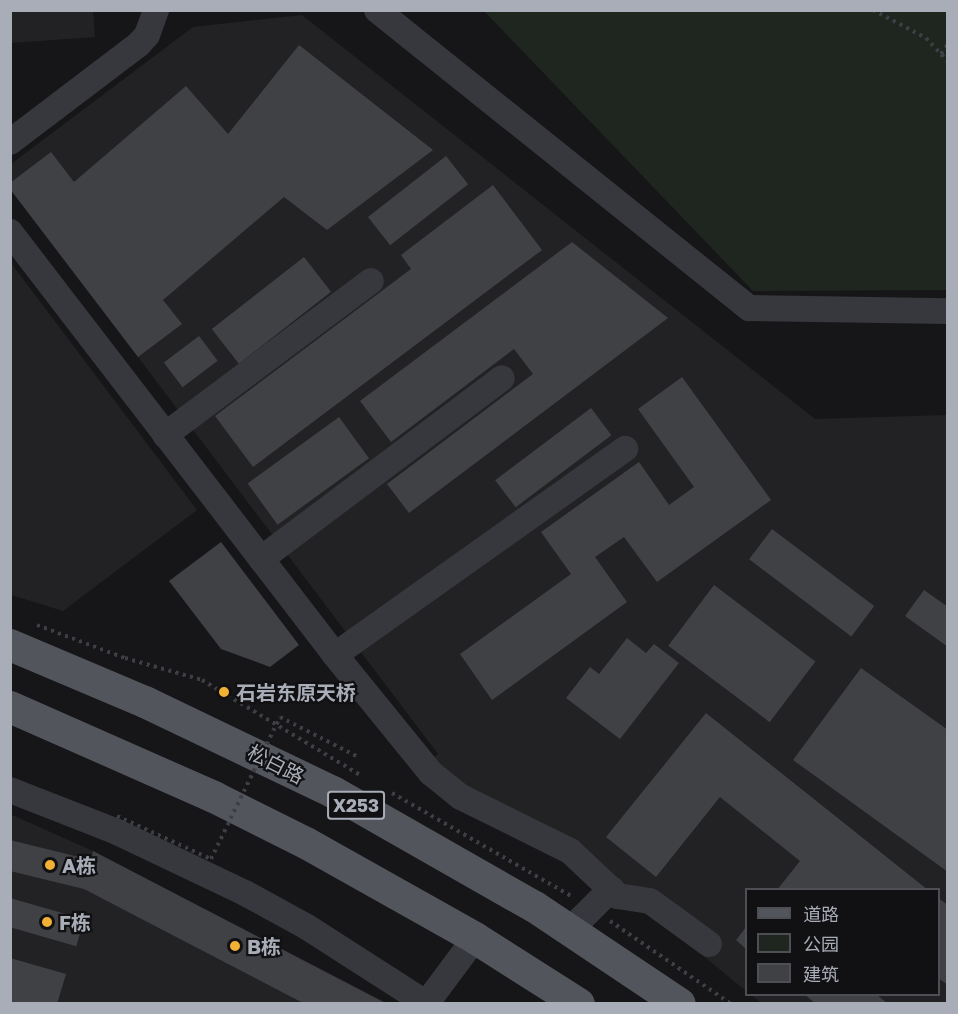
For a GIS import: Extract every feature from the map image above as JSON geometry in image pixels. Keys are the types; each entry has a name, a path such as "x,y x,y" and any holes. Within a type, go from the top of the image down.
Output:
{"main road":[{"name":"松白路","path":"10,645 145,702 333,792 435,847 571,929 680,1004"},
{"path":"10,707 214,797 336,859 475,938 579,1004"}],"lane":[{"path":"10,142 138,45 147,35 156,10"},
{"path":"377,10 748,308 948,311"},
{"path":"10,232 404,743 444,785 570,851 623,899 650,901 709,944"},
{"path":"165,435 371,281"},
{"path":"261,559 502,378"},
{"path":"335,655 624,449"},
{"path":"10,790 117,832 245,893 307,927 427,1003 475,938"},
{"path":"571,929 611,889"}],"path":[{"path":"873,10 926,38 948,62"},
{"path":"941,54 948,44"},
{"path":"117,816 212,859 280,717 358,757"},
{"path":"614,923 731,1004"}],"shaded area":[{"path":"11,10 93,11 95,37 11,43"},
{"path":"302,15 815,419 947,415 947,1003 763,1004 752,996 940,996 940,888 745,888 745,990 629,895 551,839 427,763 438,754 11,189 11,164 193,27"},
{"path":"11,263 197,510 63,611 11,595"},
{"path":"10,814 93,851 387,1003 11,1003"}],"green space":[{"path":"484,11 947,11 947,290 753,291"}],"building":[{"path":"299,45 433,150 327,230 284,197 163,300 182,324 138,357 10,189 10,183 51,152 74,182 186,86 228,134"},
{"path":"446,156 468,184 390,245 368,217"},
{"path":"493,185 542,250 253,467 215,416 411,269 401,255"},
{"path":"572,242 668,318 409,513 387,484 533,374 514,349 391,442 360,401"},
{"path":"304,257 331,292 239,364 212,329"},
{"path":"199,336 218,361 183,387 164,362"},
{"path":"682,377 771,500 657,582 624,537 595,557 627,602 492,700 460,654 571,574 541,532 639,462 669,505 694,487 638,409"},
{"path":"591,408 611,435 516,507 495,480"},
{"path":"339,417 369,458 278,525 248,483"},
{"path":"772,529 874,606 851,636 749,559"},
{"path":"221,542 299,645 270,667 221,649 169,581"},
{"path":"714,585 815,661 770,722 668,646"},
{"path":"924,590 948,607 948,647 905,616"},
{"path":"627,638 646,653 654,644 679,663 620,739 566,698 590,667 599,674"},
{"path":"861,668 948,730 948,872 793,760"},
{"path":"706,713 925,888 779,888 800,861 720,797 656,877 606,837"},
{"name":"B栋","path":"10,840 91,860 93,851 387,1004 305,1004 84,889 10,871"},
{"name":"F栋","path":"10,898 84,919 76,946 10,927"},
{"path":"940,899 948,905 948,985 940,979"},
{"path":"745,928 745,948 736,940"},
{"path":"10,958 66,974 57,1004 10,1004"},
{"path":"806,996 878,996 888,1004 816,1004"}],"place":[{"name":"石岩东原天桥","path":"224,692"},
{"name":"A栋","path":"50,865"},
{"name":"F栋","path":"47,922"},
{"name":"B栋","path":"235,946"}]}
